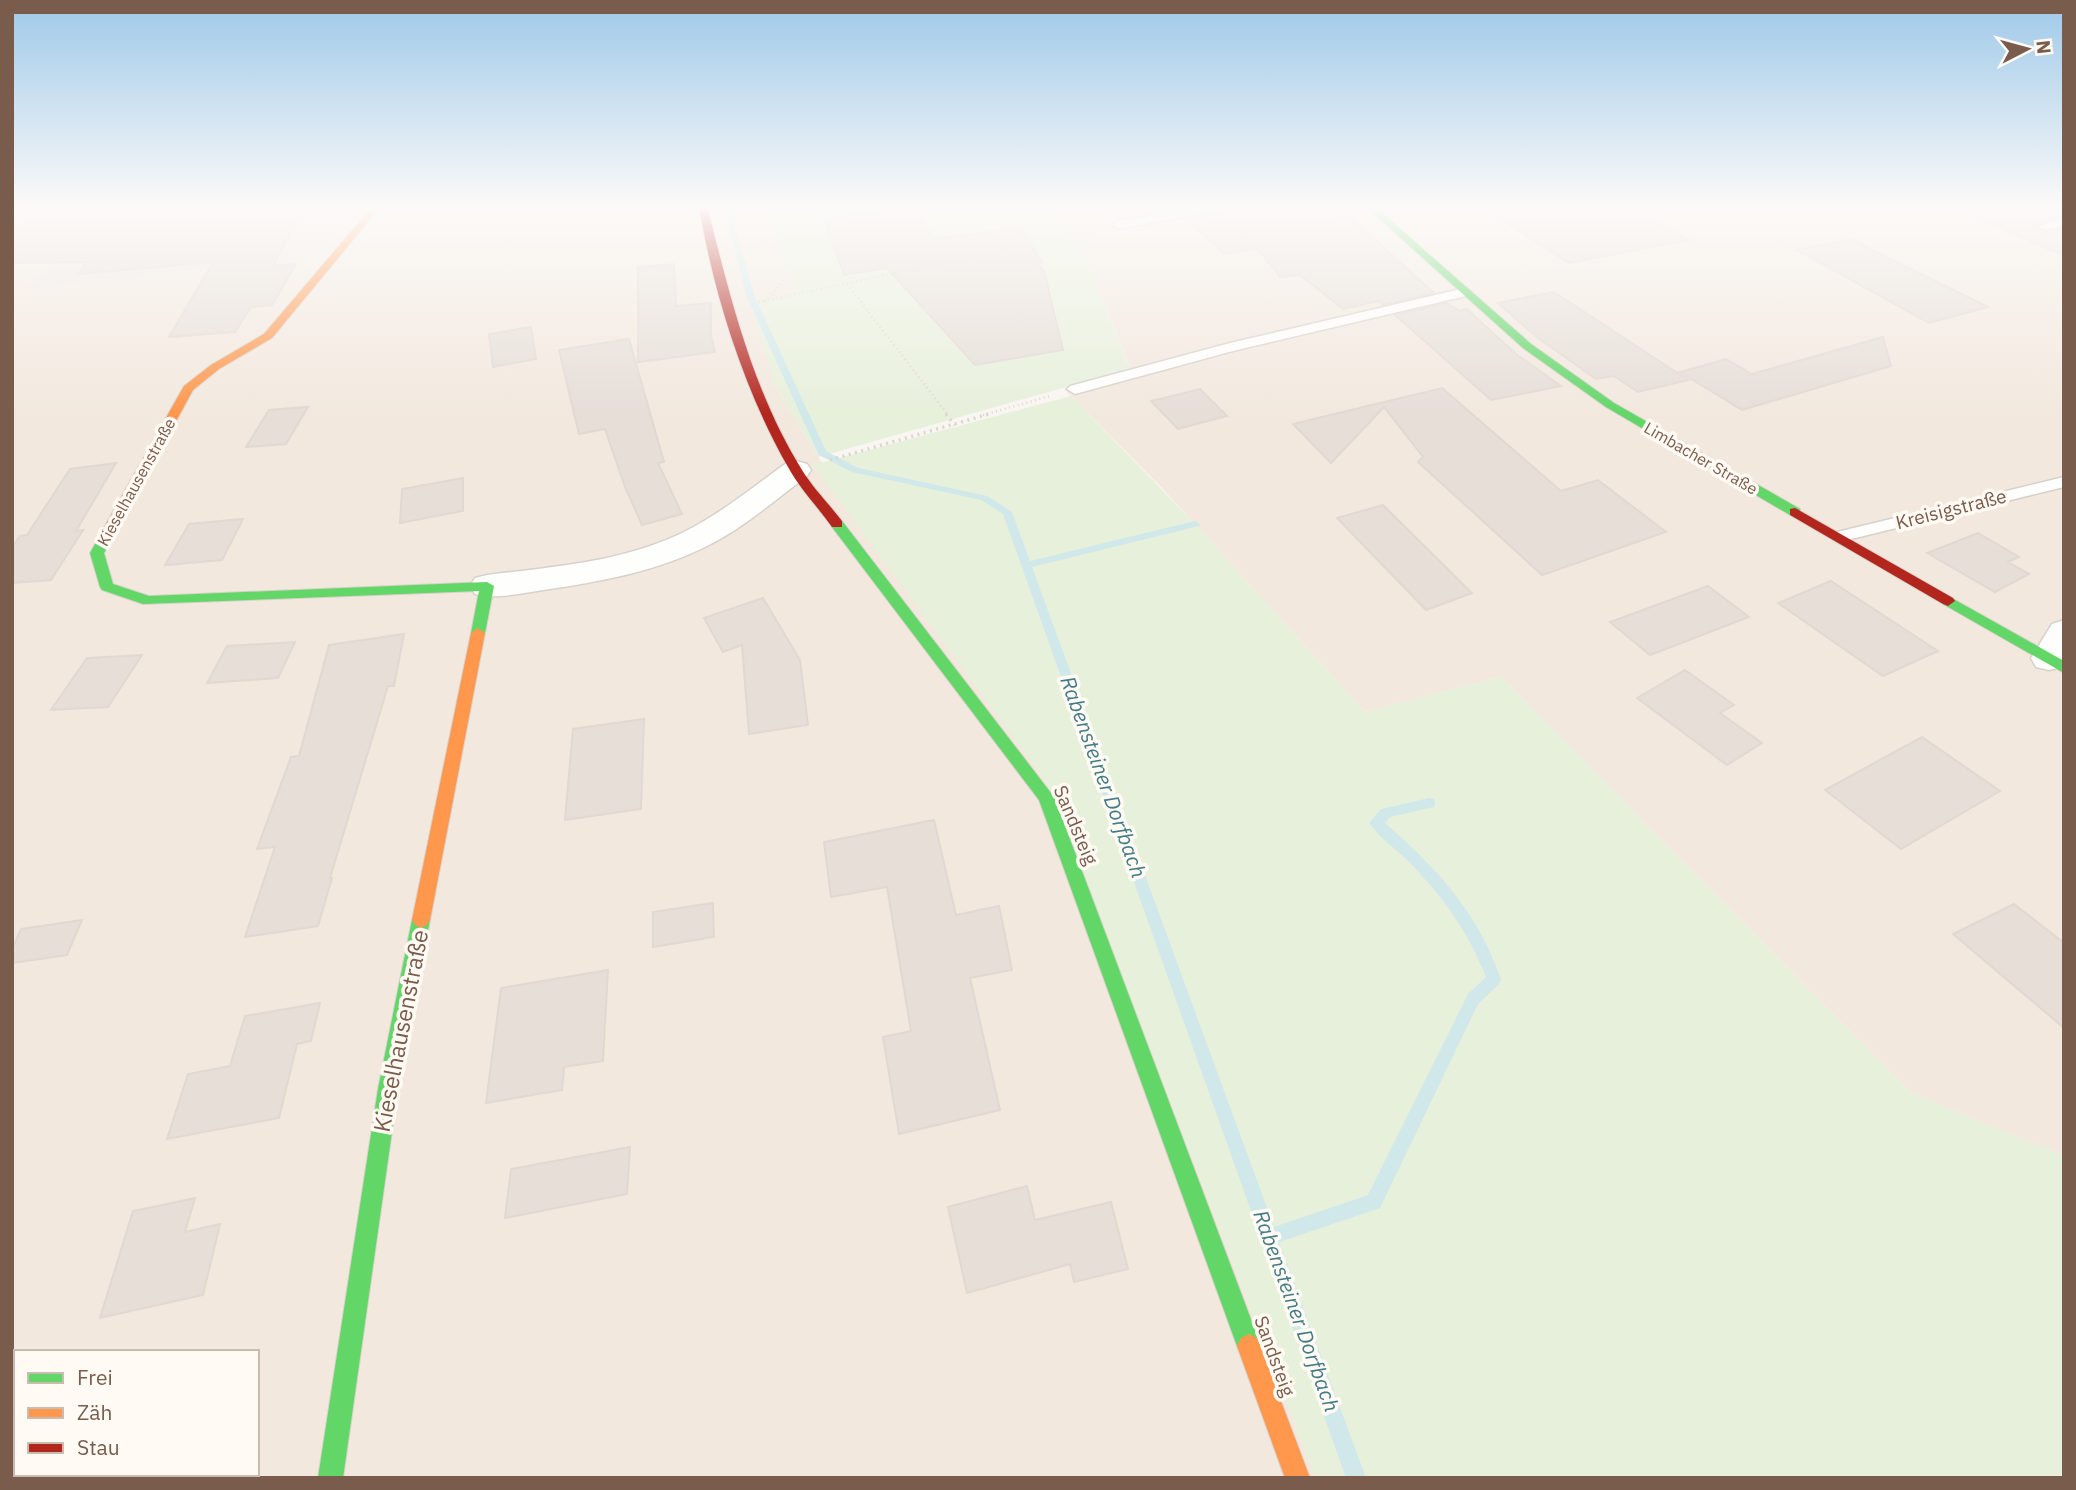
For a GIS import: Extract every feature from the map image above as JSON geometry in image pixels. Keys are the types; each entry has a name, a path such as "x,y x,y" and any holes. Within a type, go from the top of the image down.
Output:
{"street":[{"name":"Kieselhausenstraße","path":"319,276 268,337 215,367 188,388 97,553 107,587 148,601 487,586 577,574 657,555 694,540 725,522 804,467"},
{"name":"Sandsteig","path":"719,276 727,309 750,377 804,467 1046,797 1298,1478"},
{"name":"Limbacher Straße","path":"1447,276 1527,346 1610,405 1839,537 2059,653"},
{"name":"Kieselhausenstraße","path":"330,1478 388,1089 487,586"}],"lane":[{"path":"1075,389 1230,347 1465,292"},
{"name":"Kreisigstraße","path":"1839,537 2064,482"}],"path":[{"path":"787,278 765,301 886,276"},
{"path":"847,284 955,425"},
{"path":"847,454 1075,389"}],"shaded area":[{"path":"12,276 39,276 37,278 49,276 790,276 797,296 774,383 818,457 1046,781 1316,1478 12,1478"},
{"path":"39,276 143,276 29,288"},
{"path":"1093,276 2064,276 2064,1156 1911,1093 1501,677 1365,712 1164,490 1064,389 1130,368"}],"green space":[{"path":"790,276 1093,276 1130,369 818,457 774,383 752,305 797,296"},
{"path":"1071,396 1195,524 1365,712 1501,677 1911,1093 2064,1156 2064,1478 1316,1478 1046,781 813,465"}],"building":[{"path":"205,276 289,276 272,305 251,307 235,332 169,337"},
{"path":"638,276 675,276 676,306 711,303 711,334 715,352 638,362"},
{"path":"894,276 1045,276 1063,350 975,365"},
{"path":"1301,276 1415,276 1434,293 1383,305 1379,301 1343,309"},
{"path":"1843,276 1925,276 1988,307 1929,323"},
{"path":"1554,292 1688,380 1638,392 1614,376 1596,379 1538,338 1498,303"},
{"path":"1446,303 1460,311 1467,309 1516,354 1561,386 1491,400 1395,315"},
{"path":"531,327 536,359 493,367 489,334"},
{"path":"1883,337 1891,366 1742,410 1680,372 1726,359 1752,374"},
{"path":"629,339 664,462 658,463 682,514 642,525 625,487 605,429 579,434 559,350"},
{"path":"1442,388 1561,491 1598,480 1666,532 1542,575 1418,462 1423,457 1384,407 1331,463 1293,424"},
{"path":"1200,389 1227,416 1178,429 1151,401"},
{"path":"308,407 286,444 246,447 269,410"},
{"path":"116,463 76,531 83,530 51,580 12,583 12,547 20,536 27,535 70,469"},
{"path":"463,478 463,511 400,523 402,489"},
{"path":"1383,505 1472,593 1426,610 1337,518"},
{"path":"243,519 222,560 165,565 189,524"},
{"path":"1978,533 2019,557 2008,562 2029,574 1995,592 1927,553"},
{"path":"1831,581 1938,651 1883,676 1778,603"},
{"path":"1708,586 1749,617 1650,655 1610,622"},
{"path":"763,598 800,660 808,725 749,734 742,645 723,652 704,618"},
{"path":"404,634 394,686 388,686 318,926 245,937 275,847 257,849 291,757 299,756 329,645"},
{"path":"295,642 278,678 207,683 227,646"},
{"path":"142,655 108,707 51,710 87,658"},
{"path":"1685,670 1734,705 1720,713 1762,743 1727,765 1637,698"},
{"path":"644,719 641,809 565,820 573,729"},
{"path":"1922,737 2000,791 1901,849 1825,790"},
{"path":"934,820 956,915 999,906 1012,970 970,978 1000,1110 899,1134 883,1037 911,1031 887,887 831,897 824,842"},
{"path":"713,903 714,937 653,947 653,912"},
{"path":"2014,904 2064,943 2064,1028 1953,934"},
{"path":"82,920 67,955 12,963 12,949 21,929"},
{"path":"608,970 603,1061 564,1067 562,1090 486,1103 501,988"},
{"path":"320,1003 311,1041 297,1044 279,1118 167,1139 188,1074 230,1066 245,1016"},
{"path":"630,1147 627,1194 505,1218 511,1169"},
{"path":"1027,1186 1035,1220 1111,1202 1128,1269 1074,1282 1070,1264 967,1293 948,1207"},
{"path":"195,1198 185,1232 220,1224 203,1295 100,1318 133,1211"}],"waterway":[{"name":"Rabensteiner Dorfbach","path":"745,276 750,295 822,453 855,470 984,498 1007,512 1356,1478"},
{"path":"1027,565 1195,524"},
{"path":"1269,1237 1374,1202 1473,999 1494,979 1475,935 1452,901 1415,859 1376,823 1386,813 1429,803"}],"traffic: fast":[{"path":"1447,276 1527,346 1610,405 1795,512"},
{"path":"837,524 1046,797 1249,1346"},
{"path":"108,533 97,553 107,587 148,601 487,586 478,633"},
{"path":"1948,601 2064,668"},
{"path":"330,1478 388,1089 421,920"}],"traffic: slow":[{"path":"108,533 188,388 215,367 268,336 319,276"},
{"path":"421,920 478,633"},
{"path":"1249,1346 1298,1478"}],"traffic: jam":[{"path":"720,276 739,341 778,438 795,469 837,524"},
{"path":"1795,512 1948,601"}]}
